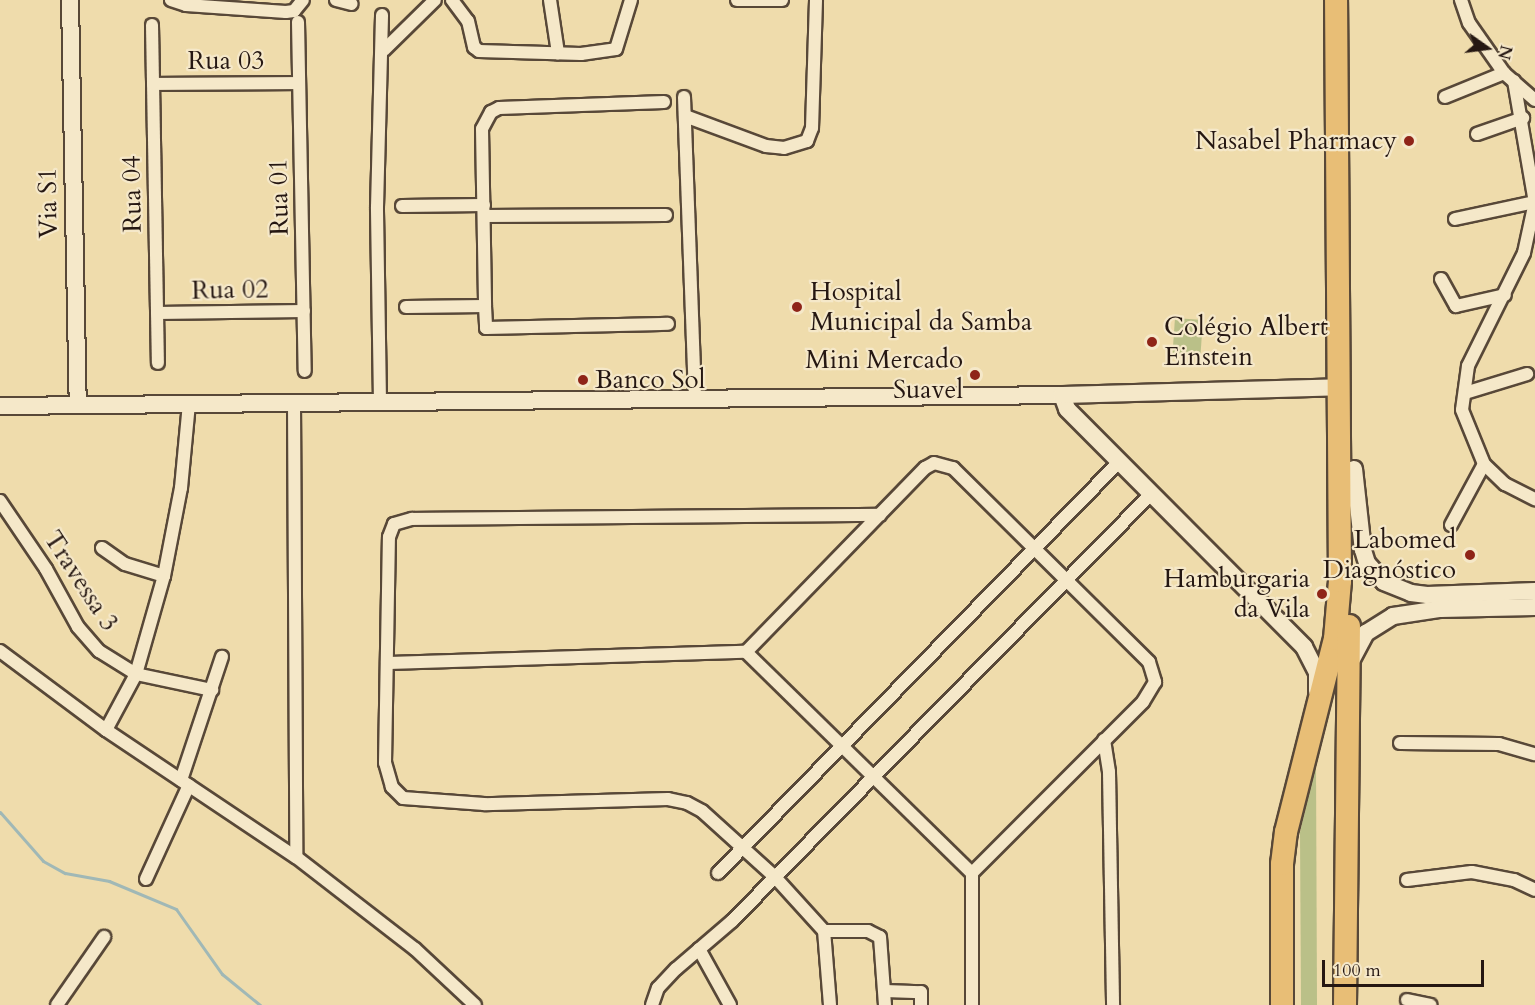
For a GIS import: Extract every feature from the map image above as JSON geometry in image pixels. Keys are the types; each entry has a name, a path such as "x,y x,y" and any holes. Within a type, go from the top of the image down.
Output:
{"highway":[{"path":"1282,1005 1282,864 1292,801 1337,620 1340,387 1336,0"},
{"path":"1344,1005 1346,689 1355,505 1349,0"}],"street":[{"name":"Via S1","path":"70,0 78,405"},
{"path":"171,0 186,5 286,12 294,10 303,0"},
{"path":"336,0 352,4"},
{"path":"384,50 435,0"},
{"path":"452,0 468,21 474,46 479,51 558,53 611,52 619,44 631,0"},
{"path":"550,0 558,53"},
{"path":"737,0 782,0"},
{"path":"685,116 766,146 792,147 807,141 812,128 816,0"},
{"path":"1461,0 1469,23 1509,77 1535,100"},
{"path":"380,402 377,207 384,50 382,15"},
{"name":"Rua 01","path":"298,22 305,371"},
{"name":"Rua 04","path":"152,25 158,363"},
{"path":"1445,97 1509,77"},
{"path":"1509,77 1523,118 1535,202 1530,254 1505,295 1468,366 1462,410 1485,464 1505,484 1535,499"},
{"name":"Rua 03","path":"153,84 299,83"},
{"path":"684,97 695,399"},
{"path":"664,102 499,108 491,111 482,129 485,306 486,328 668,324"},
{"path":"1477,134 1523,118"},
{"path":"1455,219 1535,202"},
{"path":"402,206 484,211 666,215"},
{"path":"1441,279 1456,306 1505,295"},
{"path":"406,307 485,306"},
{"name":"Rua 02","path":"157,313 304,311"},
{"path":"1465,393 1527,374"},
{"path":"0,406 1062,395 1340,387"},
{"path":"1062,395 1067,409 1304,647 1317,672 1312,728"},
{"path":"294,403 296,857"},
{"path":"106,730 136,674 164,576 181,488 189,404"},
{"path":"718,873 1119,462"},
{"path":"387,663 746,652 925,468 944,464 953,468 1154,670 1151,692 972,873 972,1005"},
{"path":"1451,525 1485,464"},
{"path":"652,1005 658,988 732,921 1150,494"},
{"name":"Travessa 3","path":"0,501 46,569 78,627 99,651 136,674 212,690"},
{"path":"1355,505 1367,563 1392,587 1427,595 1535,591"},
{"path":"830,1005 824,931 775,877 741,849 702,811 668,798 484,804 403,798 393,787 385,763 388,537 400,520 880,514"},
{"path":"102,548 125,564 164,576"},
{"path":"1346,689 1360,640 1393,616 1440,609 1535,607"},
{"path":"0,651 106,730 296,857 415,949 475,1005"},
{"path":"746,652 972,873"},
{"path":"146,879 185,782 222,657"},
{"path":"1104,740 1109,772 1113,1005"},
{"path":"1400,743 1499,744 1535,754"},
{"path":"1407,880 1472,872 1514,879 1535,890"},
{"path":"824,931 868,931 880,937 885,1005"},
{"path":"57,1005 104,937"},
{"path":"699,949 730,1005"},
{"path":"885,991 921,992 921,1005"},
{"path":"1407,1000 1430,1005"}],"green space":[{"path":"1175,318 1203,320 1200,356 1172,354"},
{"path":"1316,763 1317,1005 1301,1005 1300,832"}],"waterway":[{"path":"0,812 43,861 65,873 109,881 176,909 222,974 260,1005"}],"place":[{"name":"Nasabel Pharmacy","path":"1409,141"},
{"name":"Hospital Municipal da Samba","path":"797,307"},
{"name":"Colégio Albert Einstein","path":"1152,342"},
{"name":"Mini Mercado Suavel","path":"975,375"},
{"name":"Banco Sol","path":"583,380"},
{"name":"Labomed Diagnóstico","path":"1470,555"},
{"name":"Hamburgaria da Vila","path":"1322,594"}]}
